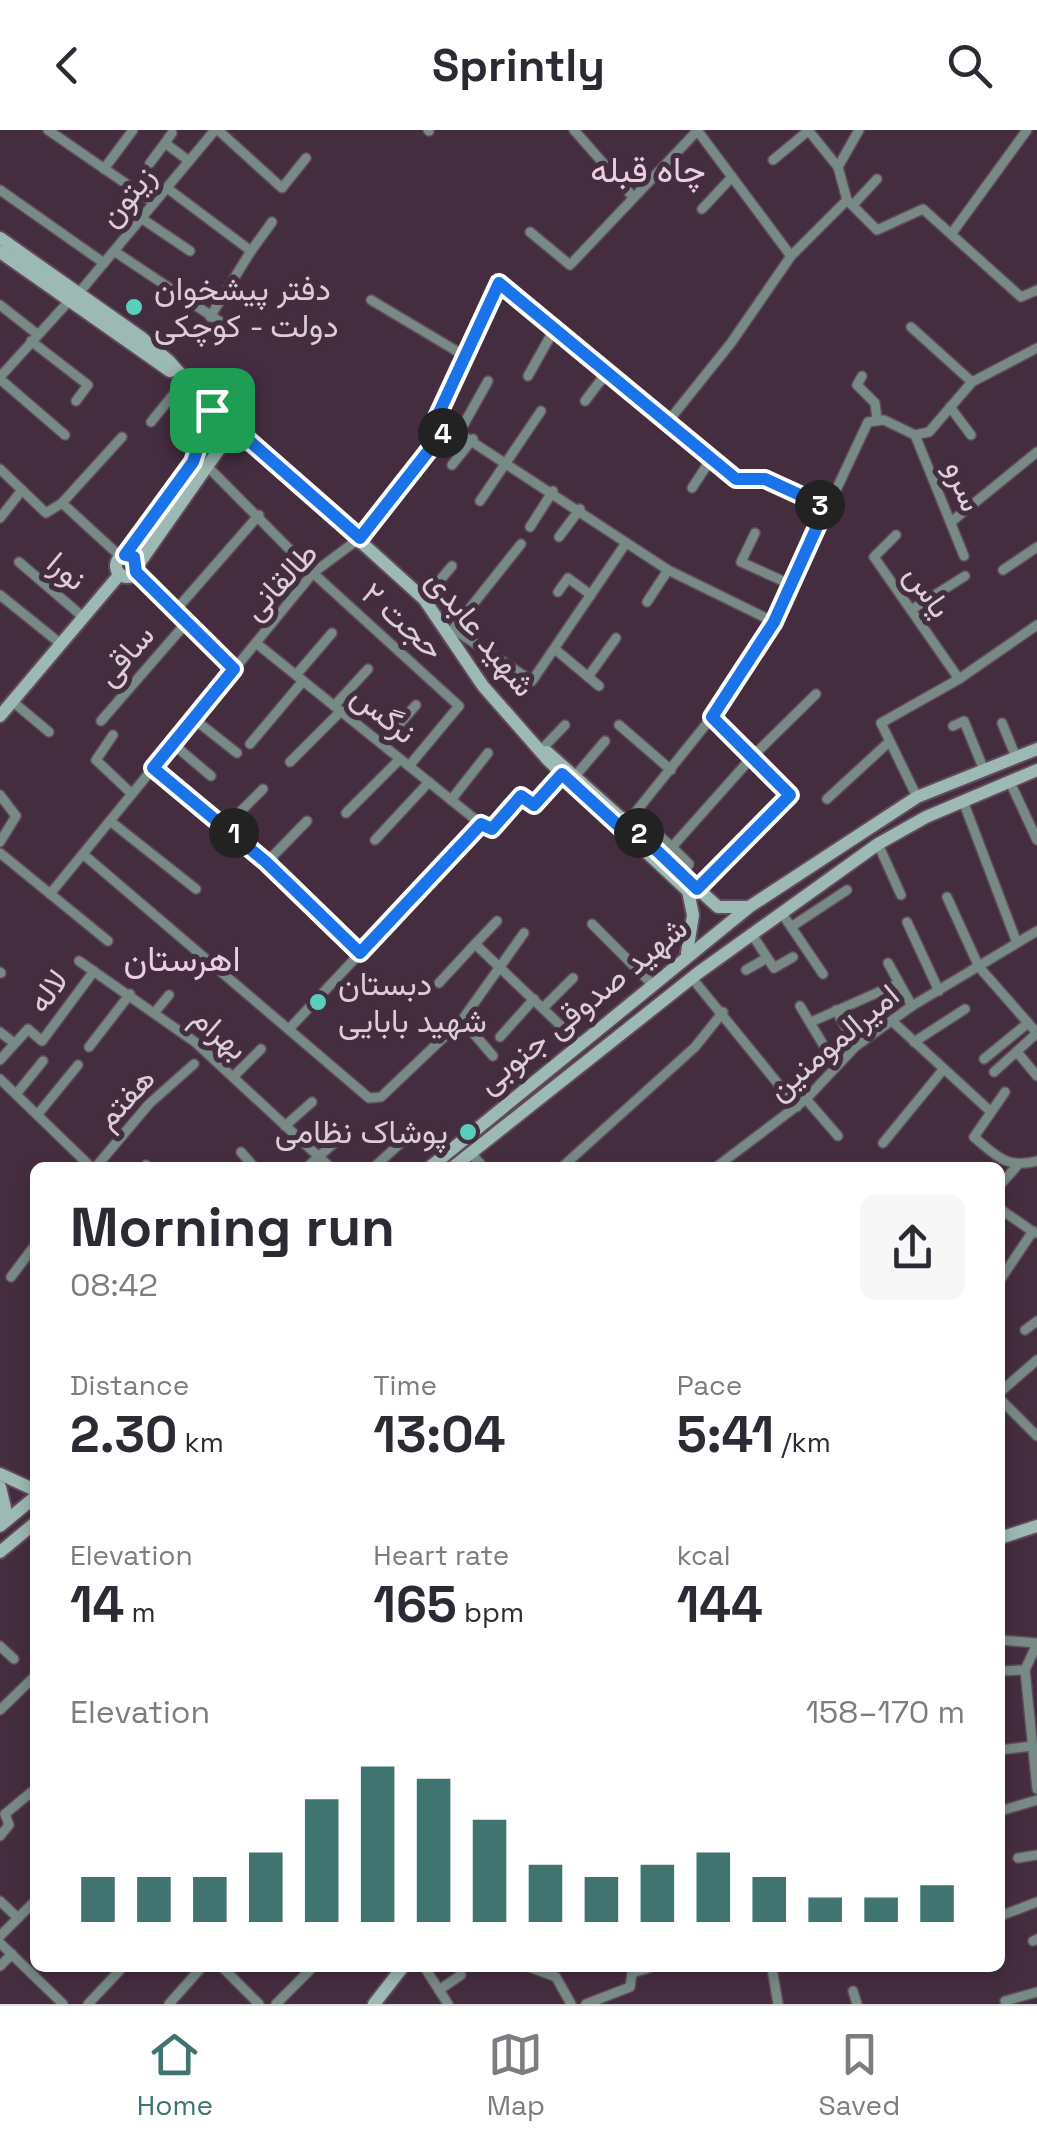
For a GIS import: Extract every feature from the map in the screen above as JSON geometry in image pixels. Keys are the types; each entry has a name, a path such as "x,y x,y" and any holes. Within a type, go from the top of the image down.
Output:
{"main road":[{"path":"0,238 74,297"},
{"path":"0,252 142,338 212,410"},
{"path":"222,405 236,411 232,435 137,569 128,576 120,574 116,565 199,448 212,410 222,405"},
{"path":"207,426 215,437 232,435"},
{"name":"شهید عابدی","path":"232,435 360,538 424,599 451,632 483,686 569,775 718,907 749,907"},
{"path":"199,448 211,448 213,462"},
{"path":"123,556 134,557 137,569"},
{"path":"0,716 120,574"},
{"name":"شهید صدوقی جنوبی","path":"436,1162 687,953 749,907 918,798 1037,749"},
{"name":"شهید صدوقی جنوبی","path":"459,1162 751,933 878,844 963,801 1037,770"},
{"name":"شهید عابدی","path":"624,825 692,896 687,953"},
{"path":"0,1474 30,1490"},
{"path":"0,1486 6,1508 0,1524"},
{"path":"0,1524 30,1497"},
{"path":"1005,1536 1037,1526"},
{"path":"0,1552 30,1527"},
{"path":"378,2002 399,1972"}],"street":[{"path":"104,169 133,130"},
{"path":"216,130 282,188 306,158"},
{"name":"زیتون","path":"0,378 216,130"},
{"path":"574,130 633,197"},
{"path":"530,232 570,264 697,130 791,256"},
{"path":"773,160 808,130 838,167 850,202 877,230 923,209 1022,297 1037,290"},
{"path":"838,167 859,130"},
{"path":"952,233 1027,130"},
{"path":"54,132 154,203"},
{"path":"150,163 172,133"},
{"path":"165,143 189,161"},
{"path":"702,209 732,177"},
{"path":"666,424 731,344 791,256 878,179"},
{"path":"167,188 252,251"},
{"path":"0,190 104,263"},
{"path":"141,218 190,251"},
{"path":"210,316 272,222"},
{"path":"114,251 231,329"},
{"path":"774,622 668,570 437,417 499,283 736,479 765,479 826,507"},
{"path":"371,300 465,356"},
{"path":"0,305 88,385 76,401"},
{"path":"912,326 972,382"},
{"path":"528,376 555,328"},
{"path":"624,825 712,717 774,622 868,422 877,419 915,435 929,432 972,382 1037,348"},
{"path":"585,401 607,372"},
{"path":"862,376 856,386 875,403 877,419"},
{"path":"0,378 65,435"},
{"path":"151,422 185,380"},
{"path":"460,431 488,381"},
{"path":"950,407 971,436"},
{"path":"480,501 541,411"},
{"name":"طالقانی","path":"50,894 312,574 360,538 448,426"},
{"name":"سرو","path":"915,435 964,556"},
{"path":"0,469 46,513 62,503 122,437"},
{"path":"452,466 473,439"},
{"path":"951,522 1037,452"},
{"path":"692,488 711,459"},
{"name":"حجت ۲","path":"213,462 312,574 459,706 404,762"},
{"path":"0,518 22,490"},
{"path":"530,527 553,491"},
{"path":"62,503 123,556"},
{"path":"559,537 580,509"},
{"path":"175,610 258,515"},
{"path":"756,533 741,562 792,585"},
{"name":"یاس","path":"896,535 874,556 958,679"},
{"path":"521,544 451,632 532,681 626,542"},
{"path":"1003,570 1037,547"},
{"name":"نورا","path":"19,562 83,617"},
{"path":"424,599 452,566"},
{"path":"137,569 234,669"},
{"path":"647,602 668,570"},
{"path":"911,610 965,576"},
{"path":"558,592 568,578 591,595"},
{"path":"0,595 61,644"},
{"name":"ساقی","path":"101,721 186,622"},
{"path":"918,798 881,726 883,721 958,679 1037,626"},
{"path":"250,744 332,633"},
{"path":"588,677 616,638"},
{"name":"نرگس","path":"256,642 481,824"},
{"path":"556,650 598,686"},
{"path":"290,762 368,669"},
{"path":"672,847 753,756 816,694"},
{"path":"12,702 49,732"},
{"path":"382,744 416,705"},
{"path":"697,889 790,795 712,717"},
{"path":"194,718 237,753"},
{"path":"952,726 964,721 984,770"},
{"path":"1002,724 1016,757"},
{"path":"543,750 565,725"},
{"path":"619,726 672,770"},
{"path":"113,734 96,760 132,794"},
{"path":"288,1029 481,824 492,829 521,796 534,805 605,741"},
{"path":"828,799 890,742"},
{"path":"172,744 211,776"},
{"path":"450,800 488,752"},
{"path":"346,813 404,762"},
{"path":"153,768 226,826 360,953"},
{"path":"375,840 429,782"},
{"path":"1010,782 1037,840"},
{"path":"226,826 263,789"},
{"path":"0,795 16,816 0,842"},
{"path":"963,801 1017,943"},
{"path":"266,862 307,820"},
{"path":"110,821 196,889"},
{"path":"643,822 688,864 682,874"},
{"path":"878,844 901,894"},
{"path":"0,854 108,941"},
{"path":"83,854 369,1098 381,1096 462,1020 524,933"},
{"path":"791,927 847,890"},
{"path":"947,897 980,967 1037,1033 994,1072"},
{"path":"781,912 823,974"},
{"path":"439,983 497,921"},
{"path":"907,922 939,990"},
{"path":"592,924 651,983"},
{"name":"امیرالمومنین","path":"724,1162 801,1103 856,1046 912,1006 1037,931"},
{"path":"751,933 774,968 793,957"},
{"path":"476,944 578,1043"},
{"path":"746,970 767,958"},
{"name":"بهرام","path":"79,961 156,1012 324,1162"},
{"path":"888,963 912,1006"},
{"name":"لاله","path":"0,1060 28,1030 42,1041 94,971"},
{"path":"543,1008 573,978"},
{"path":"692,978 801,1103 838,1136"},
{"path":"811,1022 899,983"},
{"path":"88,1046 130,994"},
{"path":"156,1012 169,995"},
{"path":"500,1037 534,999"},
{"path":"800,1006 836,1066"},
{"path":"836,1010 856,1046"},
{"path":"914,1042 965,1010"},
{"path":"568,1162 696,1047 723,1012"},
{"path":"462,1020 493,1056"},
{"path":"892,1021 942,1071 990,1111"},
{"path":"984,1059 1028,1023"},
{"path":"0,1032 14,1043"},
{"path":"233,1077 262,1049"},
{"path":"1017,1052 1037,1076"},
{"path":"16,1094 43,1061"},
{"name":"هفتم","path":"99,1162 149,1104 194,1064"},
{"path":"38,1114 78,1065"},
{"path":"883,1143 942,1071"},
{"path":"0,1080 88,1162"},
{"path":"1004,1162 974,1137 1006,1092"},
{"path":"285,1126 312,1102"},
{"path":"313,1162 344,1134"},
{"path":"379,1162 404,1140"},
{"path":"241,1152 250,1162"},
{"path":"470,1152 479,1162"},
{"path":"1005,1162 1017,1166 1037,1161"},
{"path":"1005,1179 1017,1166"},
{"path":"1005,1212 1035,1233 1005,1273"},
{"path":"11,1277 30,1252"},
{"path":"1026,1330 1037,1320"},
{"path":"1005,1391 1037,1360"},
{"path":"1005,1401 1037,1436"},
{"path":"1005,1640 1037,1643 1025,1670 1037,1789"},
{"path":"0,1646 14,1659"},
{"path":"1005,1671 1025,1670"},
{"path":"0,1710 30,1681"},
{"path":"1005,1749 1032,1746"},
{"path":"0,1836 9,1825 3,1813 30,1793"},
{"path":"1005,1810 1037,1800"},
{"path":"1018,1858 1037,1854"},
{"path":"0,1902 18,1918"},
{"path":"1005,1914 1037,1902"},
{"path":"30,1909 0,1939 30,1972"},
{"path":"0,1966 12,1954"},
{"path":"30,1972 63,2004"},
{"path":"88,2004 118,1972"},
{"path":"170,2004 198,1972"},
{"path":"227,1972 252,2002"},
{"path":"276,2004 308,1972"},
{"path":"428,1972 448,2004"},
{"path":"543,1972 556,1977 571,2004"},
{"path":"586,2004 630,1987 632,1974 638,1972"},
{"path":"773,1972 778,2004"},
{"path":"439,1990 461,1975"},
{"path":"853,1991 857,2004"},
{"path":"1004,2002 1037,1992"}],"place":[{"name":"دفتر پیشخوان دولت - کوچکی","path":"134,307"},
{"name":"دبستان شهید بابایی","path":"318,1002"},
{"name":"پوشاک نظامی","path":"468,1132"}],"district":[{"name":"چاه قبله","path":"648,170"},
{"name":"اهرستان","path":"182,959"}],"route":[{"path":"499,283 736,479 765,479 826,507 774,622 712,717 790,795 697,889 627,822 622,829 562,774 534,805 521,796 492,829 481,824 360,953 226,826 153,768 234,669 136,572 137,560 125,555 193,462 212,410 222,405 236,411 240,420 238,431 360,538 448,426 437,417 499,283"}]}
